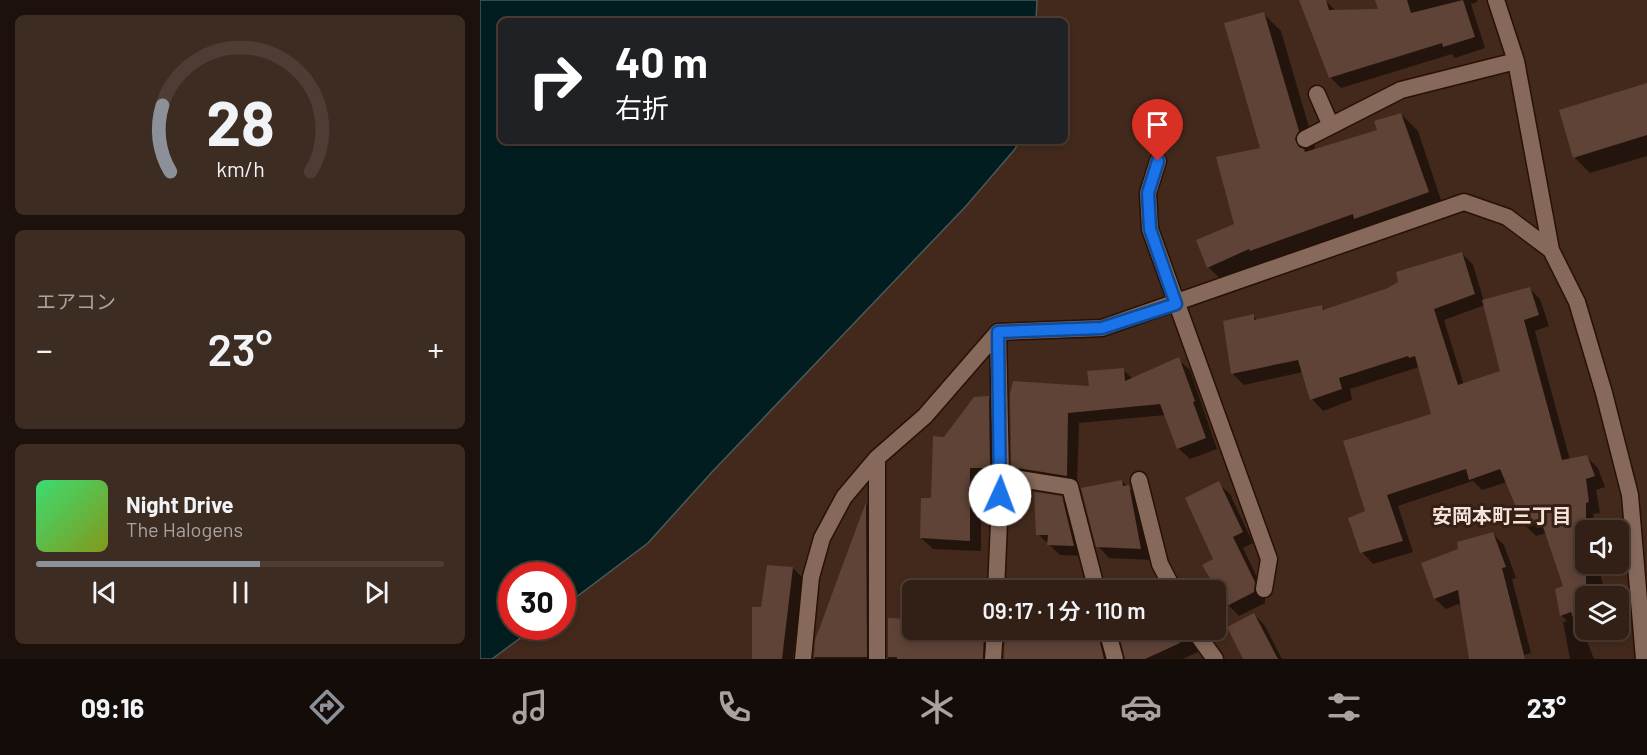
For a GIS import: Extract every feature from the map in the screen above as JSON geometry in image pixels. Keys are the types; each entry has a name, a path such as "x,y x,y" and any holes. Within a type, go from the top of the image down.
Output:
{"street":[{"path":"1496,0 1516,61 1551,250 1577,302 1604,393 1630,495 1644,659"},
{"path":"1305,138 1401,90 1516,61"},
{"path":"1317,94 1331,126"},
{"path":"1158,161 1148,193 1150,229 1269,559 1264,589"},
{"path":"803,659 811,577 822,538 844,497 878,458 925,416 998,332 1102,328 1464,202 1507,217 1551,250"},
{"path":"996,580 1001,476 998,332"},
{"path":"877,659 878,458"},
{"path":"1001,476 1070,487 1094,580"},
{"path":"1139,480 1160,564 1168,580"},
{"path":"993,659 994,640"},
{"path":"1110,640 1115,659"},
{"path":"1201,640 1215,659"}],"water":[{"path":"480,0 1037,0 1036,18 498,18 498,144 1018,144 967,205 712,472 648,543 576,597 576,562 498,562 498,640 518,640 492,659 480,659"}],"building":[{"path":"1299,0 1326,0 1329,10 1378,9 1375,0 1407,0 1411,13 1463,0 1475,37 1443,47 1442,43 1329,78"},
{"path":"1264,12 1299,131 1295,139 1299,147 1305,152 1377,130 1374,121 1401,113 1429,192 1354,219 1353,214 1250,251 1249,249 1207,268 1196,240 1234,224 1216,157 1260,148 1224,23"},
{"path":"1647,83 1647,135 1573,158 1559,110"},
{"path":"1462,252 1475,294 1434,309 1458,385 1500,371 1482,300 1530,287 1539,315 1524,320 1562,460 1587,455 1595,476 1586,479 1589,502 1586,503 1586,520 1575,520 1575,574 1586,574 1586,586 1575,586 1575,624 1571,612 1560,616 1555,589 1563,586 1541,521 1524,526 1500,469 1469,480 1466,469 1387,495 1403,541 1360,553 1348,518 1365,511 1343,441 1431,414 1415,356 1409,358 1408,356 1339,378 1342,389 1310,400 1298,360 1231,374 1223,321 1254,314 1254,320 1322,305 1323,310 1388,288 1398,282 1396,272"},
{"path":"1179,357 1206,438 1177,449 1160,404 1068,413 1067,476 1011,467 1010,394 1013,381 1089,386 1087,371 1124,368 1125,381"},
{"path":"989,396 990,468 970,468 970,541 920,538 921,498 931,498 933,436 944,437 974,397"},
{"path":"1122,480 1123,486 1129,485 1141,549 1096,547 1081,488"},
{"path":"1219,481 1243,532 1233,537 1255,582 1254,592 1227,606 1226,580 1211,580 1202,565 1213,559 1185,498"},
{"path":"1034,492 1062,496 1074,546 1047,545 1048,535 1036,535"},
{"path":"866,502 867,657 814,657 815,640"},
{"path":"1493,532 1506,567 1502,568 1525,659 1469,659 1458,590 1434,599 1421,563 1458,549 1457,542"},
{"path":"767,565 793,567 782,659 752,659 752,607 761,607"},
{"path":"1254,613 1278,659 1243,659 1227,627"},
{"path":"888,618 902,619 902,640 984,640 983,659 897,659 897,657 888,657"},
{"path":"1005,640 1099,640 1104,659 1004,659"},
{"path":"1120,640 1178,640 1180,643 1145,659 1125,659"}],"district":[{"name":"安岡本町三丁目","path":"1502,516"}],"route":[{"path":"1000,495 998,332 1102,328 1176,304 1150,229 1148,193 1158,161"}]}
